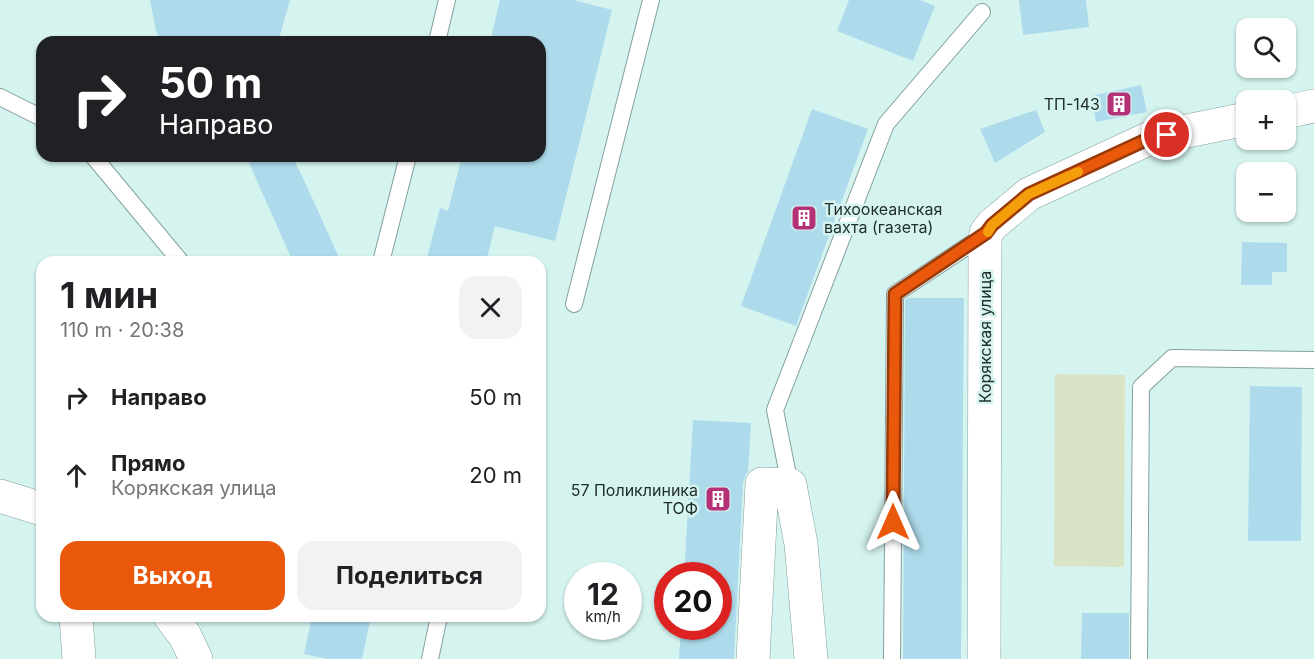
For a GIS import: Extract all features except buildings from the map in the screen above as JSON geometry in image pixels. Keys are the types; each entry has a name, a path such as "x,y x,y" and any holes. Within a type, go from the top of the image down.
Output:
{"street":[{"path":"1296,110 1314,106"},
{"path":"986,233 992,225 1029,194 1148,139 1236,121"},
{"name":"Корякская улица","path":"984,659 986,233"},
{"path":"753,659 762,484 789,485 801,544 812,659"},
{"path":"0,496 36,507"},
{"path":"76,622 79,659"},
{"path":"174,622 185,636 196,659"}],"lane":[{"path":"438,36 447,0"},
{"path":"574,304 651,0"},
{"path":"789,485 774,410 886,124 982,12"},
{"path":"0,97 36,115"},
{"path":"98,162 176,256"},
{"path":"383,256 406,162"},
{"path":"892,659 895,294 986,233"},
{"path":"1139,659 1141,387 1172,358 1314,360"},
{"path":"430,659 438,622"}],"green space":[{"path":"1055,374 1125,375 1124,567 1054,566"}],"slow traffic":[{"path":"988,232 992,225 1029,194 1078,172"}],"place":[{"name":"ТП-143","path":"1119,104"},
{"name":"Тихоокеанская вахта (газета)","path":"804,218"},
{"name":"57 Поликлиника ТОФ","path":"718,499"}],"route":[{"path":"893,522 895,294 986,233 992,225 1029,194 1148,139 1167,135"}]}
